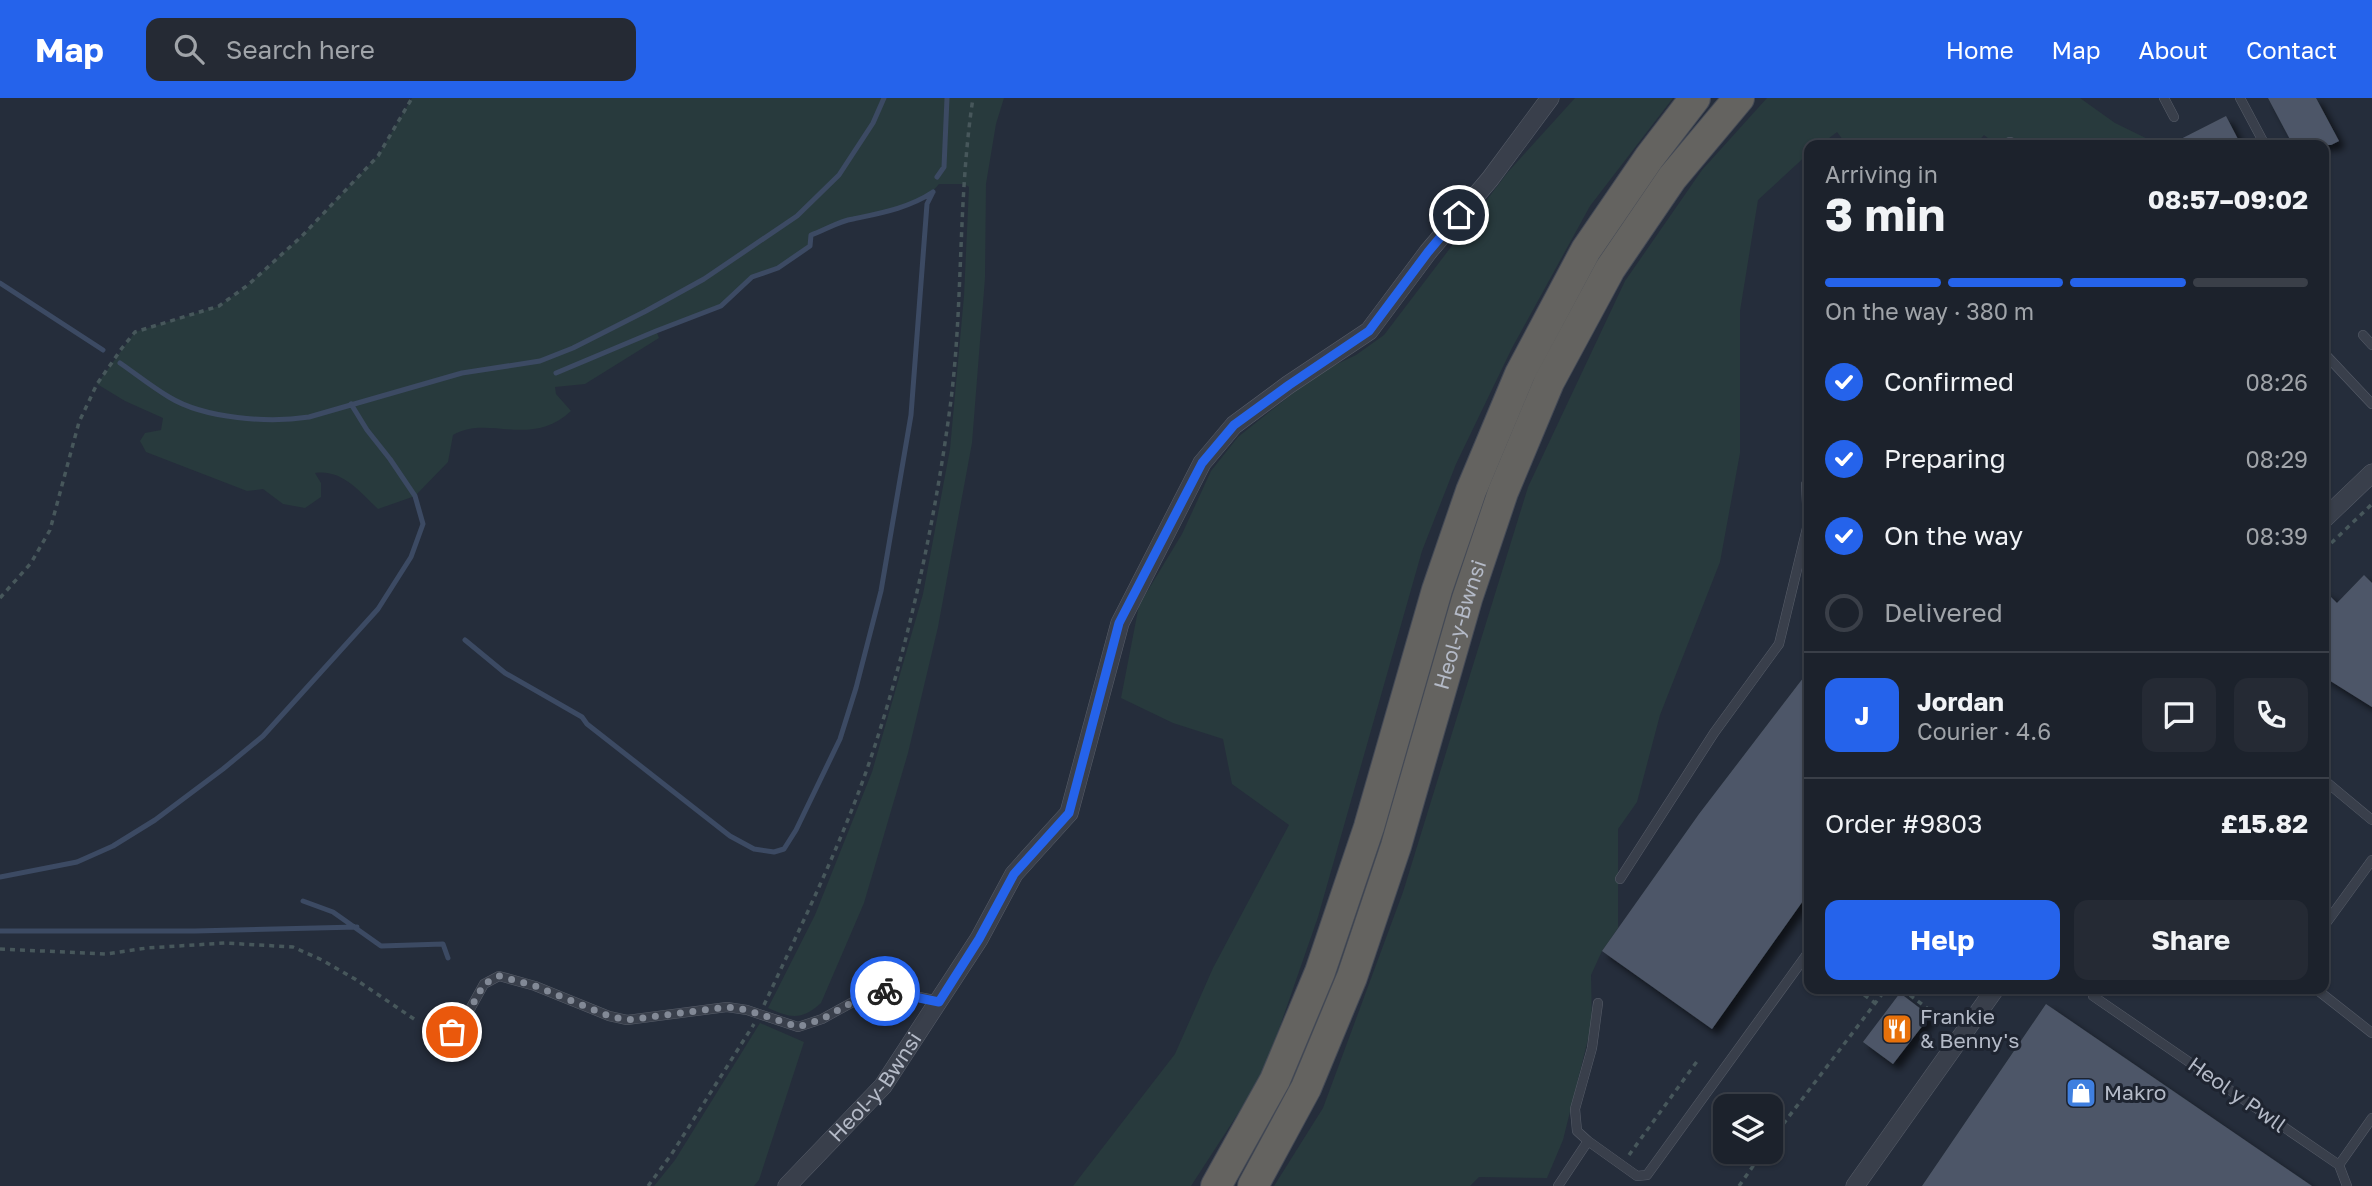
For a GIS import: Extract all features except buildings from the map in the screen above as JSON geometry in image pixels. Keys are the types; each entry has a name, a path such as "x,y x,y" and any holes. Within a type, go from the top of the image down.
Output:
{"highway":[{"name":"Heol-y-Bwnsi","path":"1216,1186 1275,1080 1320,972 1369,827 1437,590 1471,491 1520,373 1586,250 1649,158 1695,98"},
{"name":"Heol-y-Bwnsi","path":"1253,1186 1306,1088 1352,977 1396,846 1467,599 1503,492 1549,382 1610,269 1672,178 1739,98"}],"street":[{"name":"Heol-y-Bwnsi","path":"787,1186 883,1086 979,939 1014,874 1069,813 1119,623 1202,463 1234,425 1369,331 1428,252 1490,179 1550,98"},
{"path":"2329,514 2372,473"},
{"path":"1854,1186 1991,994"}],"lane":[{"path":"2164,98 2174,117"},
{"path":"2240,98 2262,140"},
{"path":"2363,335 2372,345"},
{"path":"2329,358 2372,404"},
{"path":"1620,879 1714,733 1779,645 1804,545"},
{"path":"2329,784 2372,820"},
{"path":"2329,919 2372,860"},
{"path":"1598,1003 1592,1048 1575,1109 1577,1131 1588,1142 1637,1176 1647,1175 1804,958"},
{"path":"427,1029 432,1032 452,1032 464,1020 484,984 499,976 535,986 609,1016 627,1020 727,1007 760,1014 798,1027 822,1019 873,991 889,991 939,1002"},
{"name":"Heol y Pwll","path":"2093,994 2339,1165"},
{"path":"2322,994 2372,1033"},
{"path":"2347,1186 2339,1165 2372,1118"},
{"path":"1558,1186 1588,1142"}],"path":[{"path":"0,598 30,564 50,530 79,422 97,384 135,332 219,306 248,285 302,236 378,156 412,98"},
{"path":"648,1186 719,1082 760,1014 846,823 878,736 927,555 950,414 957,338 966,142 972,98"},
{"path":"2329,545 2372,504"},
{"path":"0,949 106,954 147,948 225,943 293,947 355,979 427,1029"},
{"path":"1863,994 1875,1003"},
{"path":"1783,1124 1882,994"},
{"path":"1909,994 1962,1034"},
{"path":"1622,1165 1698,1060"},
{"path":"1739,1186 1755,1164"}],"shaded area":[{"path":"412,98 1004,98 996,124 986,184 985,278 972,443 938,627 908,753 864,903 821,1003 808,1013 790,1016 768,1008 815,915 872,772 923,594 950,449 964,296 969,187 964,184 939,184 911,204 843,222 812,235 810,246 778,268 752,277 721,306 656,330 659,338 585,384 555,387 556,394 571,411 556,422 525,430 466,429 453,435 448,462 415,496 378,509 350,483 334,474 315,473 321,483 321,497 305,508 283,504 263,489 247,491 146,452 140,441 145,433 161,430 163,418 125,401 97,384 135,332 219,306 248,285 302,236 378,156"},
{"path":"1575,98 1673,98 1590,206 1512,348 1456,464 1422,551 1318,917 1263,1075 1191,1186 1073,1186 1175,1054 1213,968 1289,825 1232,784 1223,739 1173,723 1121,698 1139,605 1182,534 1211,471 1238,437 1318,373 1356,355 1384,335 1508,172"},
{"path":"1767,98 2080,98 2115,123 2150,140 1990,140 1984,135 1980,140 1843,140 1837,132 1827,140 1804,140 1804,158 1758,200 1740,311 1740,453 1720,562 1660,715 1637,802 1618,829 1618,928 1602,951 1591,975 1592,1023 1563,1140 1547,1178 1479,1177 1470,1186 1274,1186 1323,1108 1403,892 1528,487 1625,281 1702,170"},
{"path":"760,1023 804,1042 759,1180 754,1186 654,1186 675,1160"}],"waterway":[{"path":"120,363 163,393 200,410 238,418 275,420 309,417 462,373 540,361 573,348 704,279 797,216 839,175 873,123 884,98"},
{"path":"937,177 944,167 947,98"},
{"path":"556,373 721,306 752,277 778,268 810,246 811,235 842,222 905,206 933,192"},
{"path":"465,640 505,673 582,717 587,724 730,836 754,849 774,852 784,849 840,739 881,591 911,415 927,204 933,192"},
{"path":"0,283 103,350"},
{"path":"0,877 77,862 113,846 155,820 263,736 378,609 411,557 423,524 415,496 351,404"},
{"path":"303,901 333,912 381,946 443,944 448,958"},
{"path":"0,931 195,931 357,927"}],"way so far":[{"path":"452,1032 464,1020 484,984 499,976 535,986 609,1016 627,1020 727,1007 747,1010 798,1027 822,1019 873,991 885,991"}],"place":[{"name":"Frankie & Benny's","path":"1897,1029"},
{"name":"Makro","path":"2081,1093"}],"route":[{"path":"885,991 939,1002 979,939 1014,874 1069,813 1119,623 1202,463 1234,425 1369,331 1459,215"}]}
